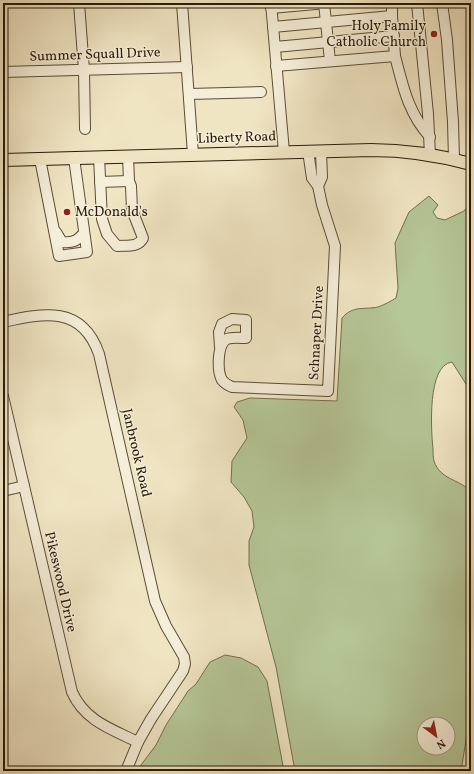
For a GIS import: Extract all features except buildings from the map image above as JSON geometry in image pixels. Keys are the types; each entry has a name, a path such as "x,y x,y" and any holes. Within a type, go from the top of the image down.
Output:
{"main road":[{"name":"Liberty Road","path":"3,160 386,150 430,155 454,159 471,164"}],"street":[{"path":"79,3 84,70 85,129"},
{"path":"182,3 193,154"},
{"path":"284,152 271,6 326,3 326,22 330,61"},
{"path":"392,3 395,56 405,93 410,108 420,126 430,137"},
{"path":"417,3 430,137 430,155"},
{"path":"442,3 447,40 454,159"},
{"path":"273,27 392,16"},
{"path":"275,47 394,36"},
{"path":"276,66 395,56"},
{"name":"Summer Squall Drive","path":"3,72 187,67"},
{"path":"189,94 261,92"},
{"name":"Schnaper Drive","path":"220,347 220,375 226,385 232,387 328,391 335,246 322,205 318,186 312,178 308,151"},
{"name":"Schnaper Drive","path":"318,186 322,177 321,151"},
{"path":"99,157 102,219 108,234 117,246 137,245 143,238 132,210 131,186 128,181 128,156"},
{"path":"40,159 59,256 87,252 74,158"},
{"path":"100,182 128,181"},
{"path":"54,231 62,242 69,243 75,242 84,233"},
{"name":"Janbrook Road","path":"3,322 26,317 66,317 83,326 90,334 99,354 155,601 166,626 183,653 185,664 183,671 163,700 138,742"},
{"name":"Pikeswood Drive","path":"3,396 69,682 74,696 80,707 94,719 138,742"},
{"path":"3,491 24,486"},
{"path":"126,771 138,742"}],"green space":[{"path":"429,196 438,205 433,212 437,218 445,220 464,211 470,204 471,198 471,392 452,362 444,366 438,374 432,400 434,461 445,476 461,484 471,492 471,710 461,771 295,771 276,667 249,565 249,541 254,527 252,511 244,497 231,482 232,461 247,438 243,420 234,407 237,402 250,398 337,401 342,318 350,311 378,307 396,298 398,288 395,243 409,212"},
{"path":"225,655 241,658 258,667 267,681 284,771 139,771 141,765 156,745 166,725 188,691 196,684 210,662"}],"place":[{"name":"Holy Family Catholic Church","path":"434,34"},
{"name":"McDonald's","path":"67,212"}]}
